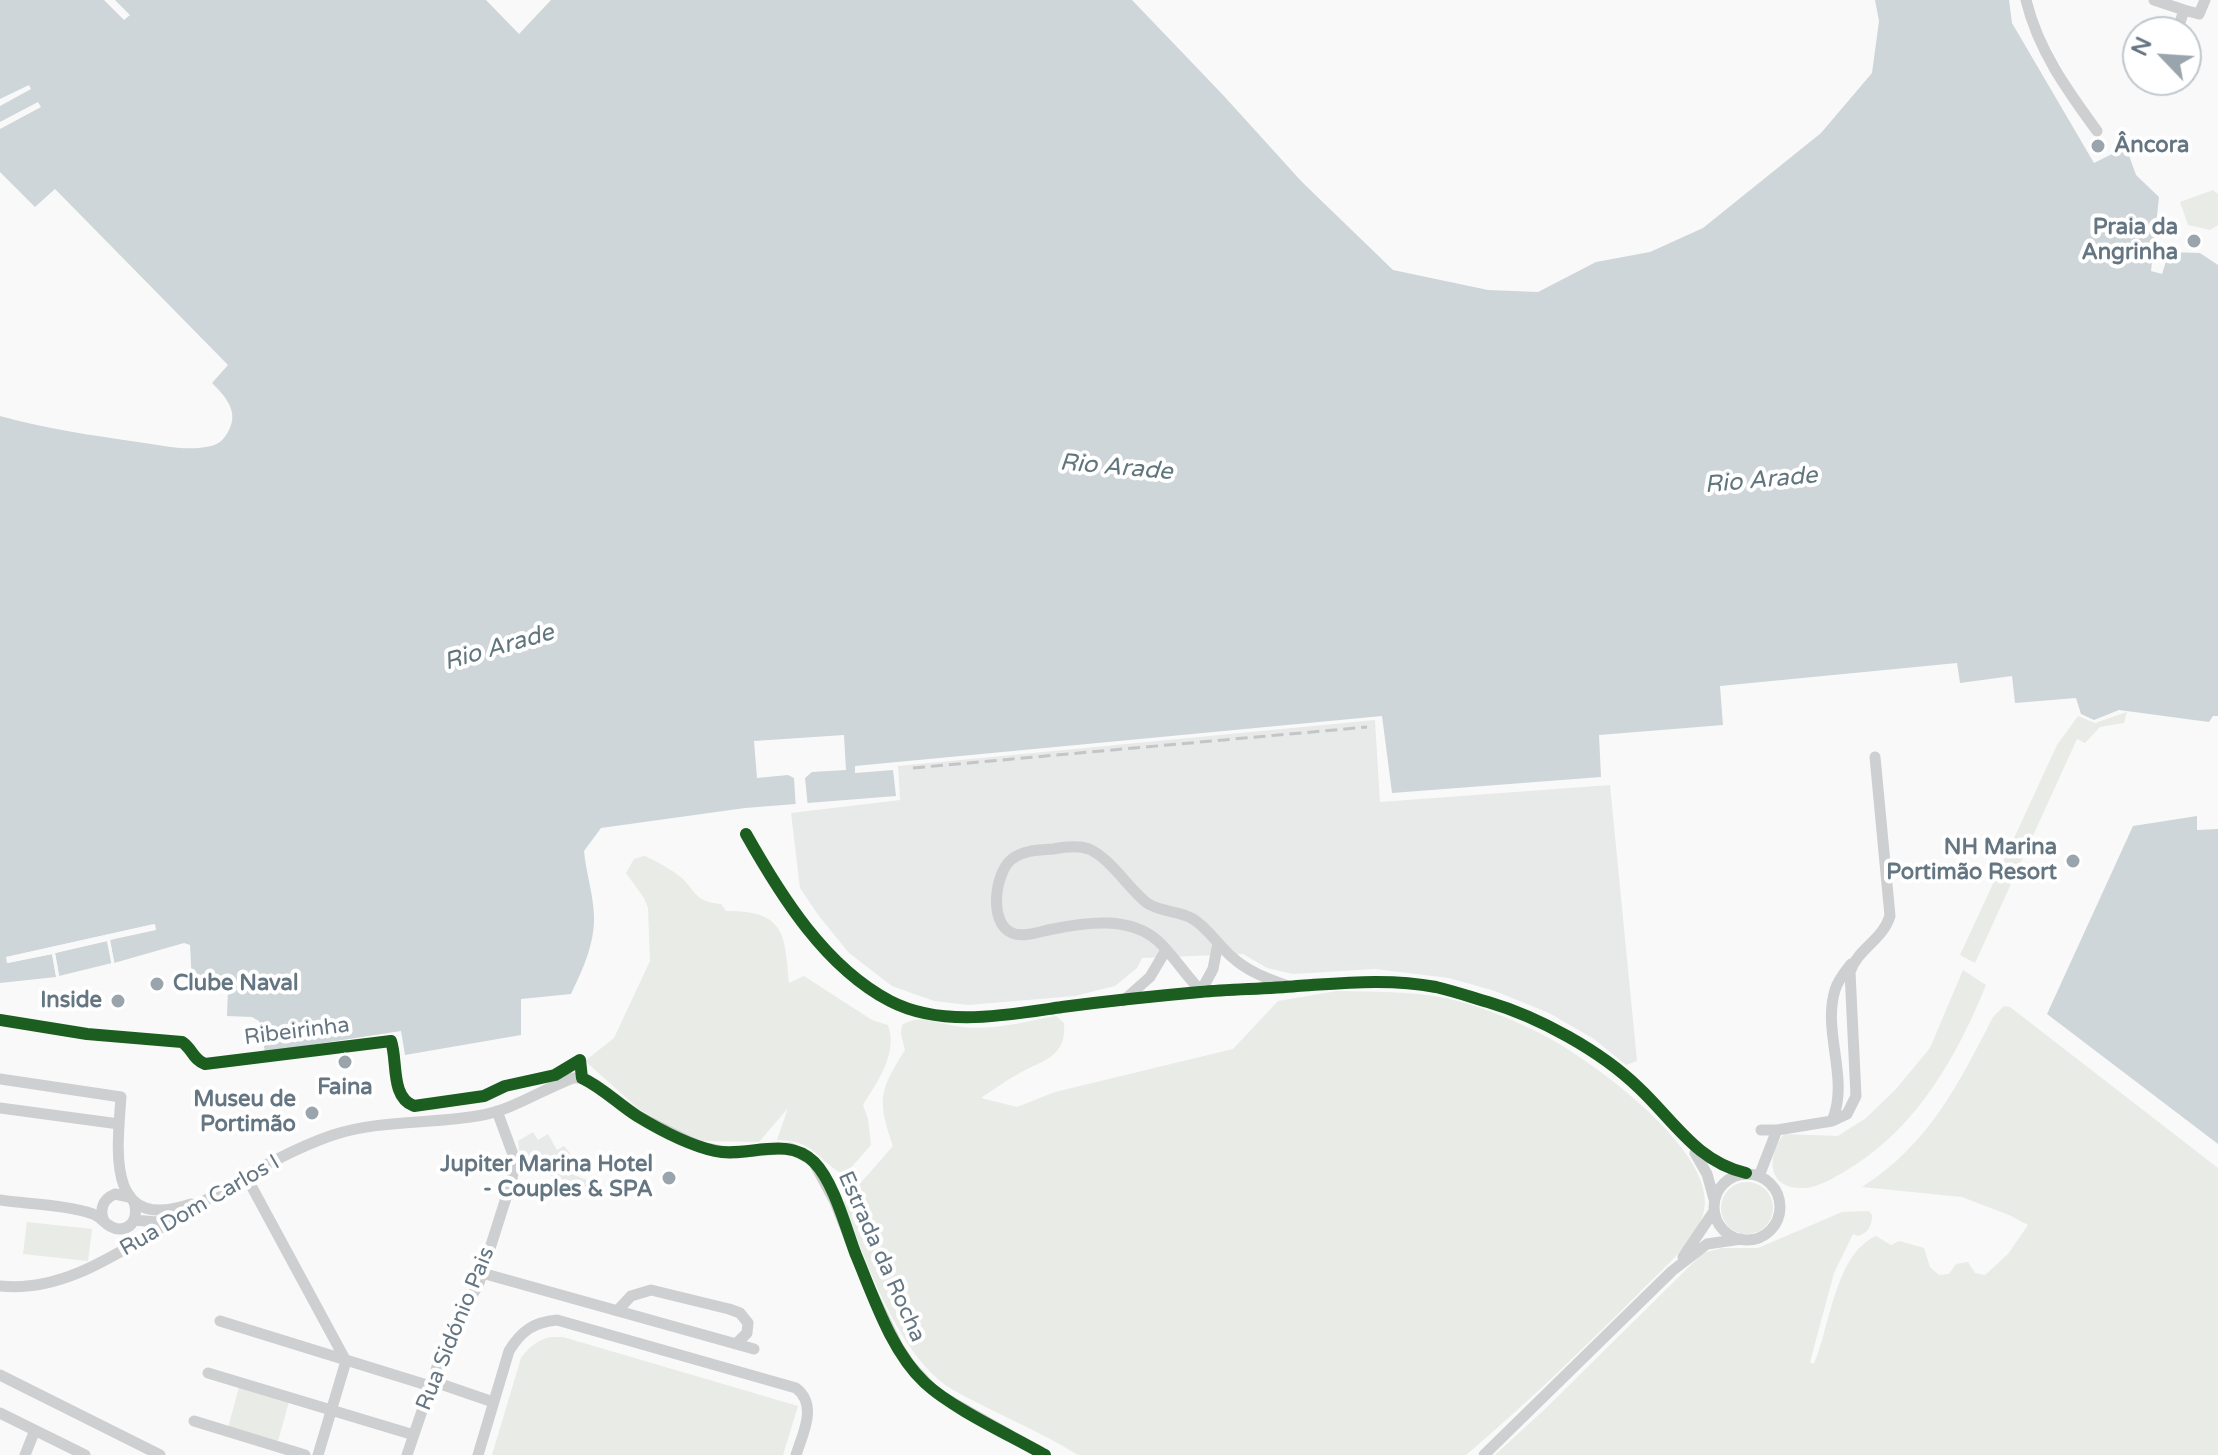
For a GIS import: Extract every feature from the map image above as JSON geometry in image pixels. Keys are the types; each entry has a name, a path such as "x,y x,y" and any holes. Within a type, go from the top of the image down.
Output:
{"street":[{"path":"2026,0 2040,44 2058,76 2097,131"},
{"path":"2154,0 2199,14 2205,0"},
{"path":"2182,16 2184,10"},
{"path":"1832,1121 1838,1102 1832,1008 1840,979 1854,960 1879,939 1890,916 1875,757"},
{"path":"746,834 768,873 851,977 891,1002 914,1010 955,1017 996,1016 1201,991 1356,980 1435,987 1500,1006 1579,1042 1638,1087 1678,1130 1716,1164 1759,1176 1775,1189 1779,1215 1767,1233 1755,1239 1707,1244 1672,1271 1484,1455"},
{"path":"1201,991 1157,940 1124,924 1091,924 1014,934 1001,924 999,916 997,882 1002,870 1023,852 1071,847 1089,849 1148,903 1163,911 1193,919 1233,958 1259,976 1289,987"},
{"path":"1201,991 1213,969 1218,943"},
{"path":"1123,1001 1150,977 1166,950"},
{"path":"1761,1130 1832,1121 1847,1114 1856,1096 1850,988 1854,960"},
{"name":"Estrada da Rocha","path":"497,1111 565,1081 582,1078 638,1116 700,1147 732,1153 790,1148 806,1156 819,1168 828,1185 868,1285 910,1365 936,1393 1045,1455"},
{"path":"0,1079 121,1097 120,1183 137,1209 111,1257"},
{"path":"0,1108 119,1124"},
{"name":"Rua Dom Carlos I","path":"0,1286 45,1285 111,1257 290,1154 334,1135 389,1124 477,1116 497,1111"},
{"name":"Rua Sidónio Pais","path":"407,1455 442,1352 461,1320 482,1273 514,1169 511,1146 497,1111"},
{"path":"1678,1130 1707,1174 1714,1208 1723,1230 1741,1239"},
{"path":"1759,1176 1777,1130"},
{"path":"1672,1271 1714,1208 1718,1191 1726,1181 1746,1173"},
{"path":"247,1178 346,1361 318,1455"},
{"path":"104,1221 101,1210 106,1200 115,1194 152,1210 181,1207 218,1195"},
{"path":"0,1200 90,1213 116,1229 130,1224 157,1222 189,1211"},
{"path":"482,1273 754,1349"},
{"path":"617,1311 631,1296 651,1290 729,1309 740,1313 748,1323 747,1333 736,1344"},
{"path":"220,1321 346,1361 493,1402"},
{"path":"478,1455 509,1351 517,1337 542,1321 571,1322 796,1388 808,1403 796,1455"},
{"path":"208,1373 414,1435"},
{"path":"0,1375 160,1455"},
{"path":"0,1413 85,1455"},
{"path":"194,1421 305,1455"},
{"path":"25,1455 35,1430"}],"shaded area":[{"path":"2213,190 2218,194 2218,225 2210,230 2188,225 2180,202"},
{"path":"2127,712 2124,723 2100,727 2085,743 2077,739 1975,963 1960,955 2057,745 2078,716 2095,723"},
{"path":"1375,720 1380,802 1610,785 1637,1061 1626,1065 1594,1039 1549,1013 1495,991 1449,978 1375,969 1293,974 1267,968 1243,954 1142,958 1137,968 1115,986 1075,996 968,1005 934,1001 892,986 849,953 800,888 791,813 900,800 898,766"},
{"path":"644,856 676,873 695,894 721,904 726,911 760,915 770,920 783,938 789,983 804,976 872,1020 888,1025 888,1056 880,1077 863,1105 871,1145 849,1170 841,1173 806,1146 777,1140 788,1108 759,1142 700,1141 640,1110 585,1061 614,1038 650,961 648,908 626,873 634,859"},
{"path":"1963,970 1986,985 1949,1061 1917,1108 1878,1148 1838,1176 1805,1188 1783,1184 1777,1178 1773,1163 1774,1153 1784,1134 1838,1136 1866,1118 1896,1089 1930,1048"},
{"path":"1337,991 1418,994 1471,1005 1535,1031 1593,1066 1649,1112 1693,1165 1704,1191 1703,1215 1691,1237 1575,1356 1466,1455 1078,1455 953,1390 933,1375 916,1355 886,1306 843,1203 893,1146 884,1117 883,1096 905,1050 902,1025 923,1019 981,1028 1056,1016 1064,1023 1064,1035 1057,1051 981,1098 1017,1107 1055,1092 1233,1049 1278,1001"},
{"path":"2004,1006 2010,1007 2218,1168 2218,1455 1495,1455 1703,1253 1722,1248 1758,1248 1842,1212 1869,1211 1872,1215 1869,1228 1858,1236 1853,1234 1834,1273 1810,1362 1814,1364 1836,1293 1851,1258 1862,1245 1876,1236 1891,1245 1899,1241 1924,1248 1930,1267 1939,1275 1949,1274 1956,1264 1968,1262 1975,1273 1985,1275 2008,1254 2028,1225 1962,1197 1862,1187 1906,1152 1924,1132 1954,1089 1993,1017"},
{"path":"533,1132 538,1140 548,1134 557,1150 564,1146 570,1153 562,1167 597,1184 595,1190 521,1166 518,1141"},
{"path":"1747,1182 1765,1190 1773,1208 1765,1226 1747,1234 1729,1226 1721,1208 1729,1190"},
{"path":"27,1222 92,1229 88,1261 23,1254"},
{"path":"550,1337 563,1337 798,1406 783,1455 492,1455 521,1358 533,1345"},
{"path":"239,1387 289,1402 278,1441 228,1428"}],"water":[{"name":"Rio Arade","path":"0,0 104,0 124,20 130,15 115,0 486,0 519,34 551,0 1132,0 1302,182 1393,270 1488,290 1538,292 1596,262 1650,252 1703,228 1821,133 1872,73 1879,21 1875,0 2009,0 2012,23 2094,163 2126,147 2136,175 2159,197 2151,271 2162,274 2169,252 2200,253 2218,265 2218,716 2213,716 2209,722 2119,710 2094,720 2081,714 2076,698 2015,703 2012,676 1960,683 1957,663 1720,686 1723,725 1599,735 1601,777 1392,793 1382,716 855,766 855,773 893,770 896,796 745,808 601,828 584,851 594,915 593,936 571,994 521,999 521,1035 405,1055 401,1031 265,1052 259,1021 252,1017 227,1016 228,989 192,983 190,945 184,943 114,963 110,940 154,924 7,957 8,963 52,954 56,977 0,983 0,416 69,431 193,448 220,442 229,430 232,416 226,399 212,383 228,365 55,189 35,207 0,172 0,129 41,107 38,102 0,122 0,106 31,89 29,85 0,99"},
{"path":"2197,816 2197,830 2218,829 2218,1144 2047,1014 2133,826"},
{"path":"107,941 112,963 59,976 55,953"}],"pier":[{"path":"844,735 846,770 812,772 805,778 808,808 796,810 794,778 788,775 757,778 754,741"},
{"path":"155,924 156,930 110,940 115,966 112,967 107,941 55,953 60,980 57,981 52,954 7,963 6,957"}],"railway":[{"path":"913,768 1367,727"}],"cycle path":[{"path":"746,834 790,905 825,950 867,987 910,1009 953,1017 975,1017 1212,991 1366,982 1436,987 1508,1008 1588,1048 1624,1074 1700,1150 1729,1168 1746,1173"},
{"name":"Ribeirinha","path":"0,1020 87,1034 182,1042 205,1064 391,1041 398,1087 406,1101 414,1106 484,1096 505,1086 555,1075 580,1060 582,1078 637,1116 685,1141 715,1151 792,1150 814,1162 828,1181 884,1323 913,1370 937,1393 1045,1455"}],"place":[{"name":"Âncora","path":"2098,146"},
{"name":"Praia da Angrinha","path":"2194,241"},
{"name":"NH Marina Portimão Resort","path":"2073,861"},
{"name":"Clube Naval","path":"157,984"},
{"name":"Inside","path":"118,1001"},
{"name":"Faina","path":"345,1062"},
{"name":"Museu de Portimão","path":"312,1113"},
{"name":"Jupiter Marina Hotel - Couples & SPA","path":"669,1178"}]}
